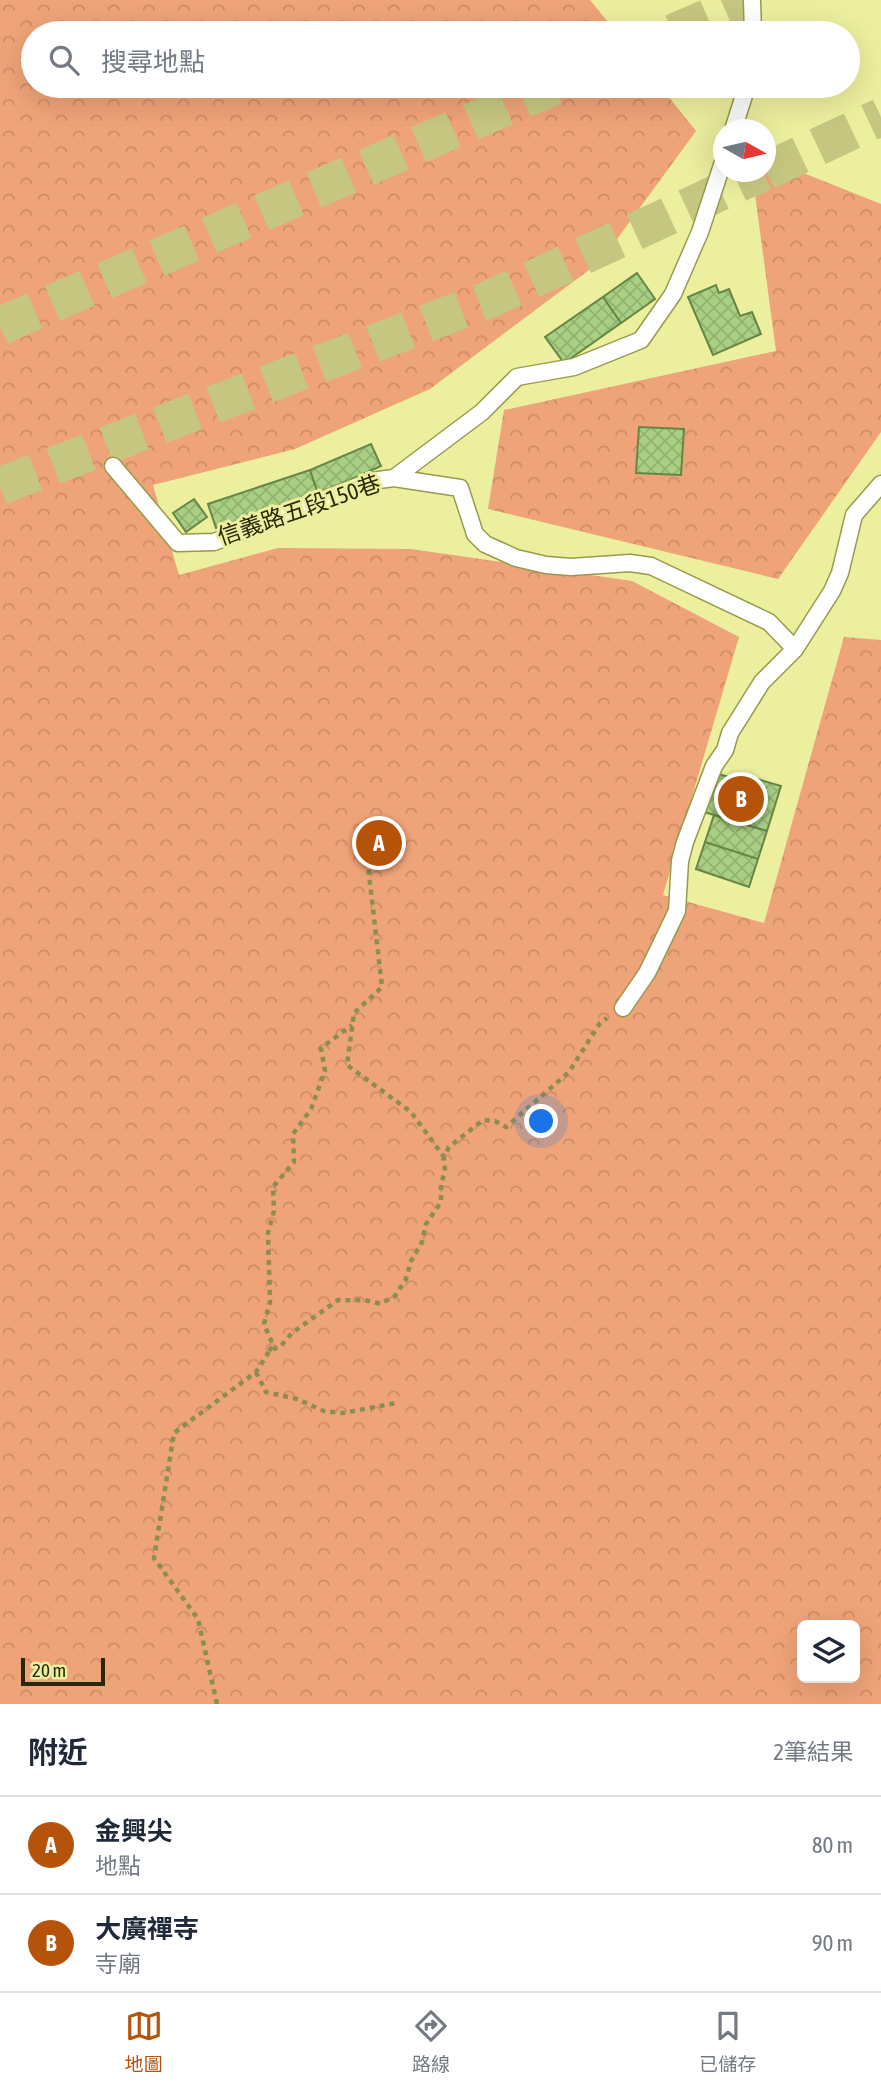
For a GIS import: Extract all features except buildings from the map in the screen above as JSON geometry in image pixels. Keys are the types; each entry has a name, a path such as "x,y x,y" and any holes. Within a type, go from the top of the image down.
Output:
{"lane":[{"path":"752,0 753,21"},
{"path":"736,119 743,98"},
{"name":"信義路五段150巷","path":"394,478 482,412 517,377 574,367 641,340 673,294 700,232 716,182"},
{"name":"信義路五段150巷","path":"113,466 178,543 214,542 370,481 394,478 460,488 475,534 485,544 516,558 571,567 630,563 651,566 769,622 792,646"},
{"path":"623,1008 647,973 677,911 680,861 685,842 714,766 725,750 730,733 762,682 832,591 840,573 854,515 881,484"}],"path":[{"path":"365,840 382,987 354,1013 347,1065 411,1112 444,1157"},
{"path":"270,1350 281,1347 292,1333 338,1300 353,1301 365,1298 380,1304 395,1296 406,1279 411,1261 422,1242 426,1224 441,1202 444,1157 449,1147 483,1121 495,1121 506,1127 569,1072 600,1023 623,1008"},
{"path":"217,1704 198,1619 154,1558 174,1433 256,1372 273,1345 264,1324 270,1302 268,1233 274,1211 273,1187 295,1161 293,1134 311,1109 325,1071 321,1048 352,1025"},
{"path":"256,1372 266,1392 297,1399 324,1411 343,1413 396,1403"}],"green space":[{"path":"0,0 590,0 607,21 21,21 21,98 670,98 696,131 601,261 430,389 295,449 153,485 179,575 278,548 411,549 632,581 739,637 663,895 764,923 844,637 881,640 881,1704 0,1704"},
{"path":"776,162 881,204 881,432 778,579 488,509 504,410 776,351 753,182 776,182"}],"tunnel":[{"path":"701,21 749,0"},
{"path":"0,326 526,98"},
{"path":"776,166 881,117"},
{"path":"0,486 490,299 742,182"}],"place":[{"name":"大廣禪寺","path":"741,799"},
{"name":"金興尖","path":"379,843"}]}
